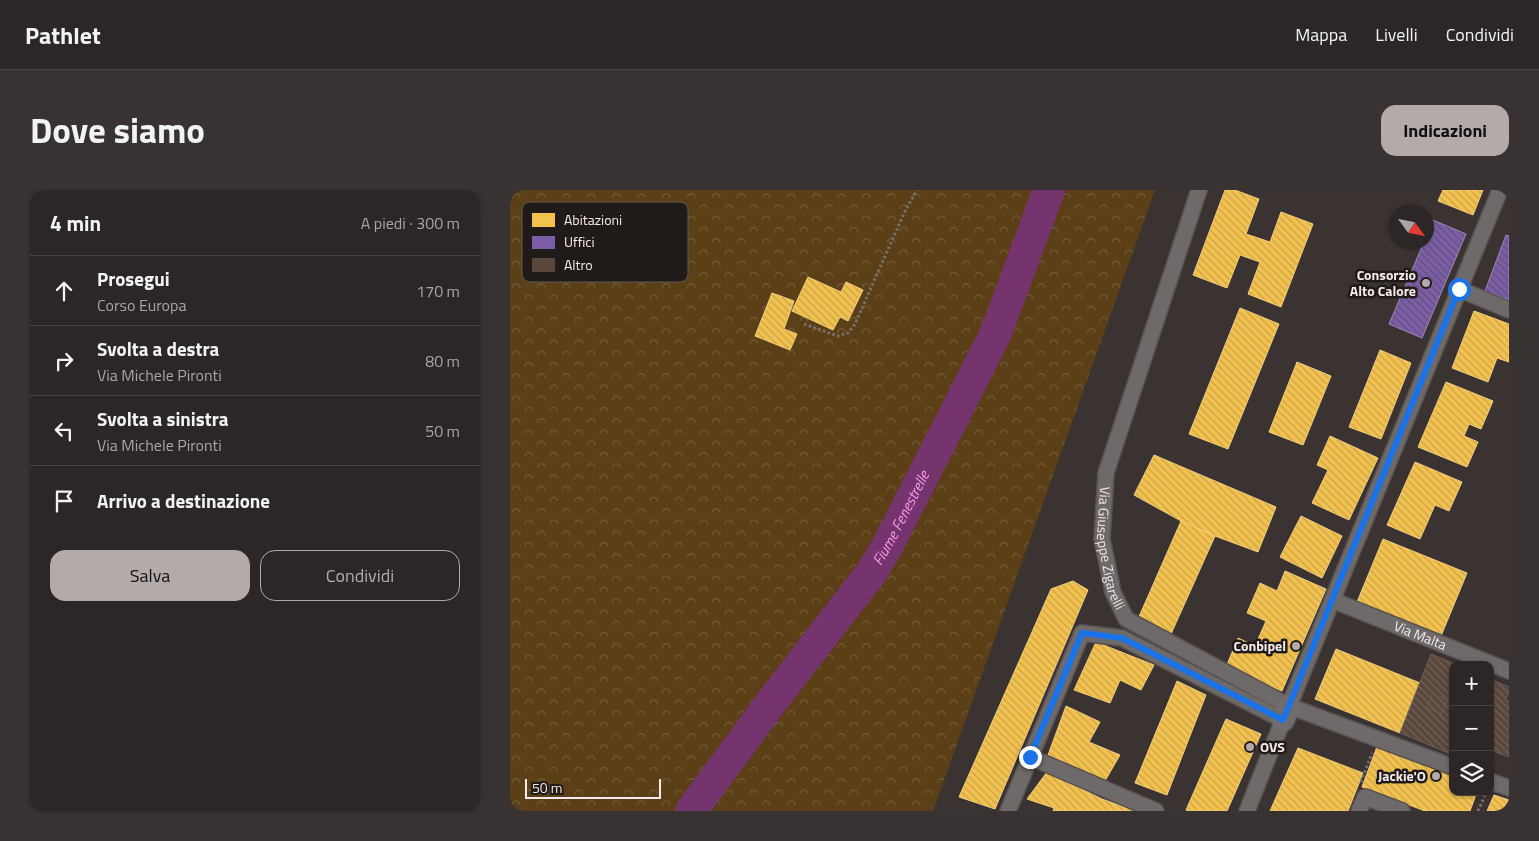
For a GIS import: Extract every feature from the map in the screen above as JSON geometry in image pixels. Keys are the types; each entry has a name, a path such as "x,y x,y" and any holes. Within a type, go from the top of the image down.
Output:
{"street":[{"name":"Via Giuseppe Zigarelli","path":"1199,190 1106,473 1102,539 1113,592 1126,619 1286,713 1377,739 1449,766"},
{"path":"1247,811 1500,190"},
{"path":"1459,289 1509,310"},
{"name":"Via Malta","path":"1332,600 1509,671"},
{"path":"1008,811 1082,633 1122,638 1286,713"},
{"path":"1030,757 1156,811"},
{"path":"1362,804 1402,811"}],"path":[{"path":"804,324 838,336 848,333 855,324 905,211 917,190"},
{"path":"1362,804 1358,789 1377,739"},
{"path":"1478,811 1496,787"}],"green space":[{"path":"510,190 1155,190 933,811 510,811"}],"building: Abitazioni":[{"path":"1225,190 1235,190 1259,199 1246,234 1270,242 1281,212 1313,224 1281,307 1248,294 1260,262 1240,255 1227,288 1193,275"},
{"path":"1443,190 1483,190 1473,215 1438,201"},
{"path":"808,277 841,292 846,282 863,290 848,321 840,317 833,330 792,311"},
{"path":"772,293 794,301 784,329 797,334 790,350 755,336"},
{"path":"1240,308 1279,324 1228,449 1189,434"},
{"path":"1474,311 1509,324 1509,362 1497,358 1488,382 1452,368"},
{"path":"1380,350 1411,363 1381,439 1349,427"},
{"path":"1297,362 1331,376 1303,445 1269,432"},
{"path":"1446,382 1493,401 1481,429 1469,424 1464,436 1478,442 1467,467 1418,447"},
{"path":"1330,436 1378,458 1349,520 1312,503 1328,470 1317,465"},
{"path":"1154,455 1276,507 1258,552 1181,521 1134,495"},
{"path":"1415,462 1462,482 1449,511 1435,505 1420,539 1387,525"},
{"path":"1301,516 1342,536 1322,578 1280,557"},
{"path":"1181,521 1215,536 1171,634 1138,619"},
{"path":"1383,539 1467,573 1441,636 1357,602"},
{"path":"1285,571 1326,589 1282,691 1226,667 1238,638 1255,646 1266,621 1247,613 1260,583 1277,591"},
{"path":"1073,581 1088,590 995,809 959,797 1051,589"},
{"path":"1096,642 1154,665 1141,690 1120,680 1110,703 1074,690"},
{"path":"1336,649 1420,683 1400,733 1315,699"},
{"path":"1177,681 1206,695 1167,795 1135,783"},
{"path":"1066,706 1100,722 1089,742 1120,755 1105,781 1048,755"},
{"path":"1226,719 1261,734 1227,811 1188,811 1186,810"},
{"path":"1378,744 1449,771 1449,796 1476,796 1470,811 1425,811 1362,787"},
{"path":"1298,748 1363,773 1348,811 1270,811"},
{"path":"1047,772 1102,799 1136,811 1053,811 1054,808 1027,799"},
{"path":"1494,795 1509,800 1509,811 1487,811"}],"building: Uffici":[{"name":"Consorzio Alto Calore","path":"1434,220 1466,234 1422,338 1389,324 1421,250 1434,250"},
{"path":"1506,235 1509,236 1509,300 1485,291"}],"building: Altro":[{"path":"1431,654 1449,662 1449,753 1400,733"},
{"path":"1494,681 1509,687 1506,700 1509,701 1509,757 1494,751"},
{"path":"1432,694 1447,700 1441,714 1427,708"}],"waterway":[{"name":"Fiume Fenestrelle","path":"691,811 776,696 871,573 889,543 996,333 1049,190"}],"place":[{"name":"Consorzio Alto Calore","path":"1426,283"},
{"name":"Conbipel","path":"1296,646"},
{"name":"OVS","path":"1250,747"},
{"name":"Jackie'O","path":"1436,776"}],"route":[{"path":"1030,757 1082,633 1122,638 1283,720 1459,289"}]}
